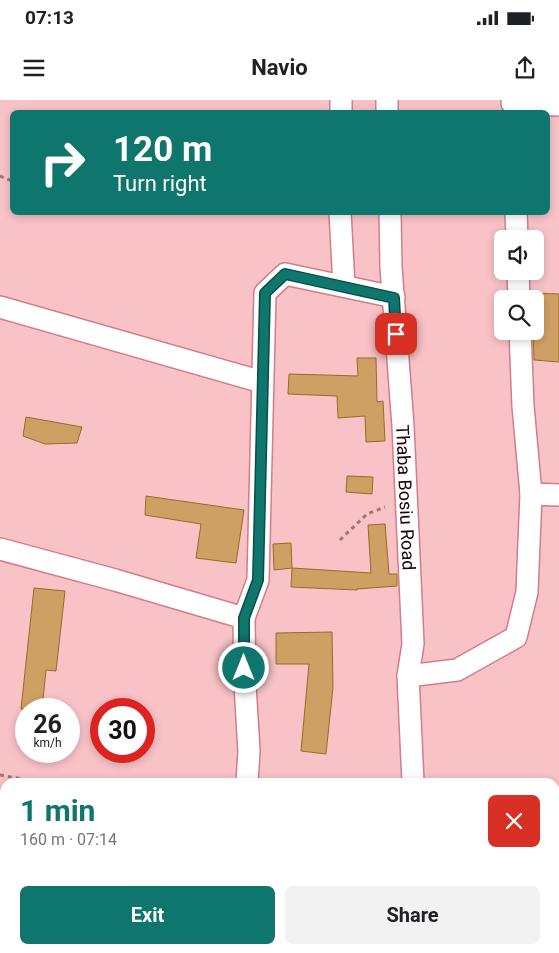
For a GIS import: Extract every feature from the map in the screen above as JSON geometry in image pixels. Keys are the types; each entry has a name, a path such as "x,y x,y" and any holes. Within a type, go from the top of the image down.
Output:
{"street":[{"path":"512,105 559,105"},
{"path":"340,215 344,286"},
{"name":"Thaba Bosiu Road","path":"390,215 413,644 408,676 413,778"},
{"path":"516,215 517,230"},
{"path":"247,778 249,751 244,685 244,618 258,580 265,293 285,274 394,298"},
{"path":"0,307 262,382"},
{"path":"408,676 457,670 516,637 527,592 531,494 523,406 520,340"},
{"path":"531,494 559,495"},
{"path":"0,549 244,618"}],"path":[{"path":"340,540 367,514 406,498"},
{"path":"0,776 13,778"}],"building":[{"path":"544,293 559,294 559,362 534,360 533,340 544,340"},
{"path":"357,358 376,358 377,402 383,401 385,441 366,442 365,416 338,418 337,396 288,394 289,374 358,376"},
{"path":"26,417 82,427 77,443 45,444 23,436"},
{"path":"347,476 373,477 372,494 346,492"},
{"path":"146,496 244,510 236,563 196,558 201,524 145,515"},
{"path":"385,524 389,574 397,574 397,586 357,590 291,587 292,568 371,573 368,525"},
{"path":"291,543 292,568 274,570 273,544"},
{"path":"34,588 65,591 56,671 46,670 43,698 22,698"},
{"path":"332,632 333,687 326,754 301,751 309,664 276,664 276,633"}],"route":[{"path":"244,668 244,618 258,580 265,293 285,274 394,298 396,334"}]}
